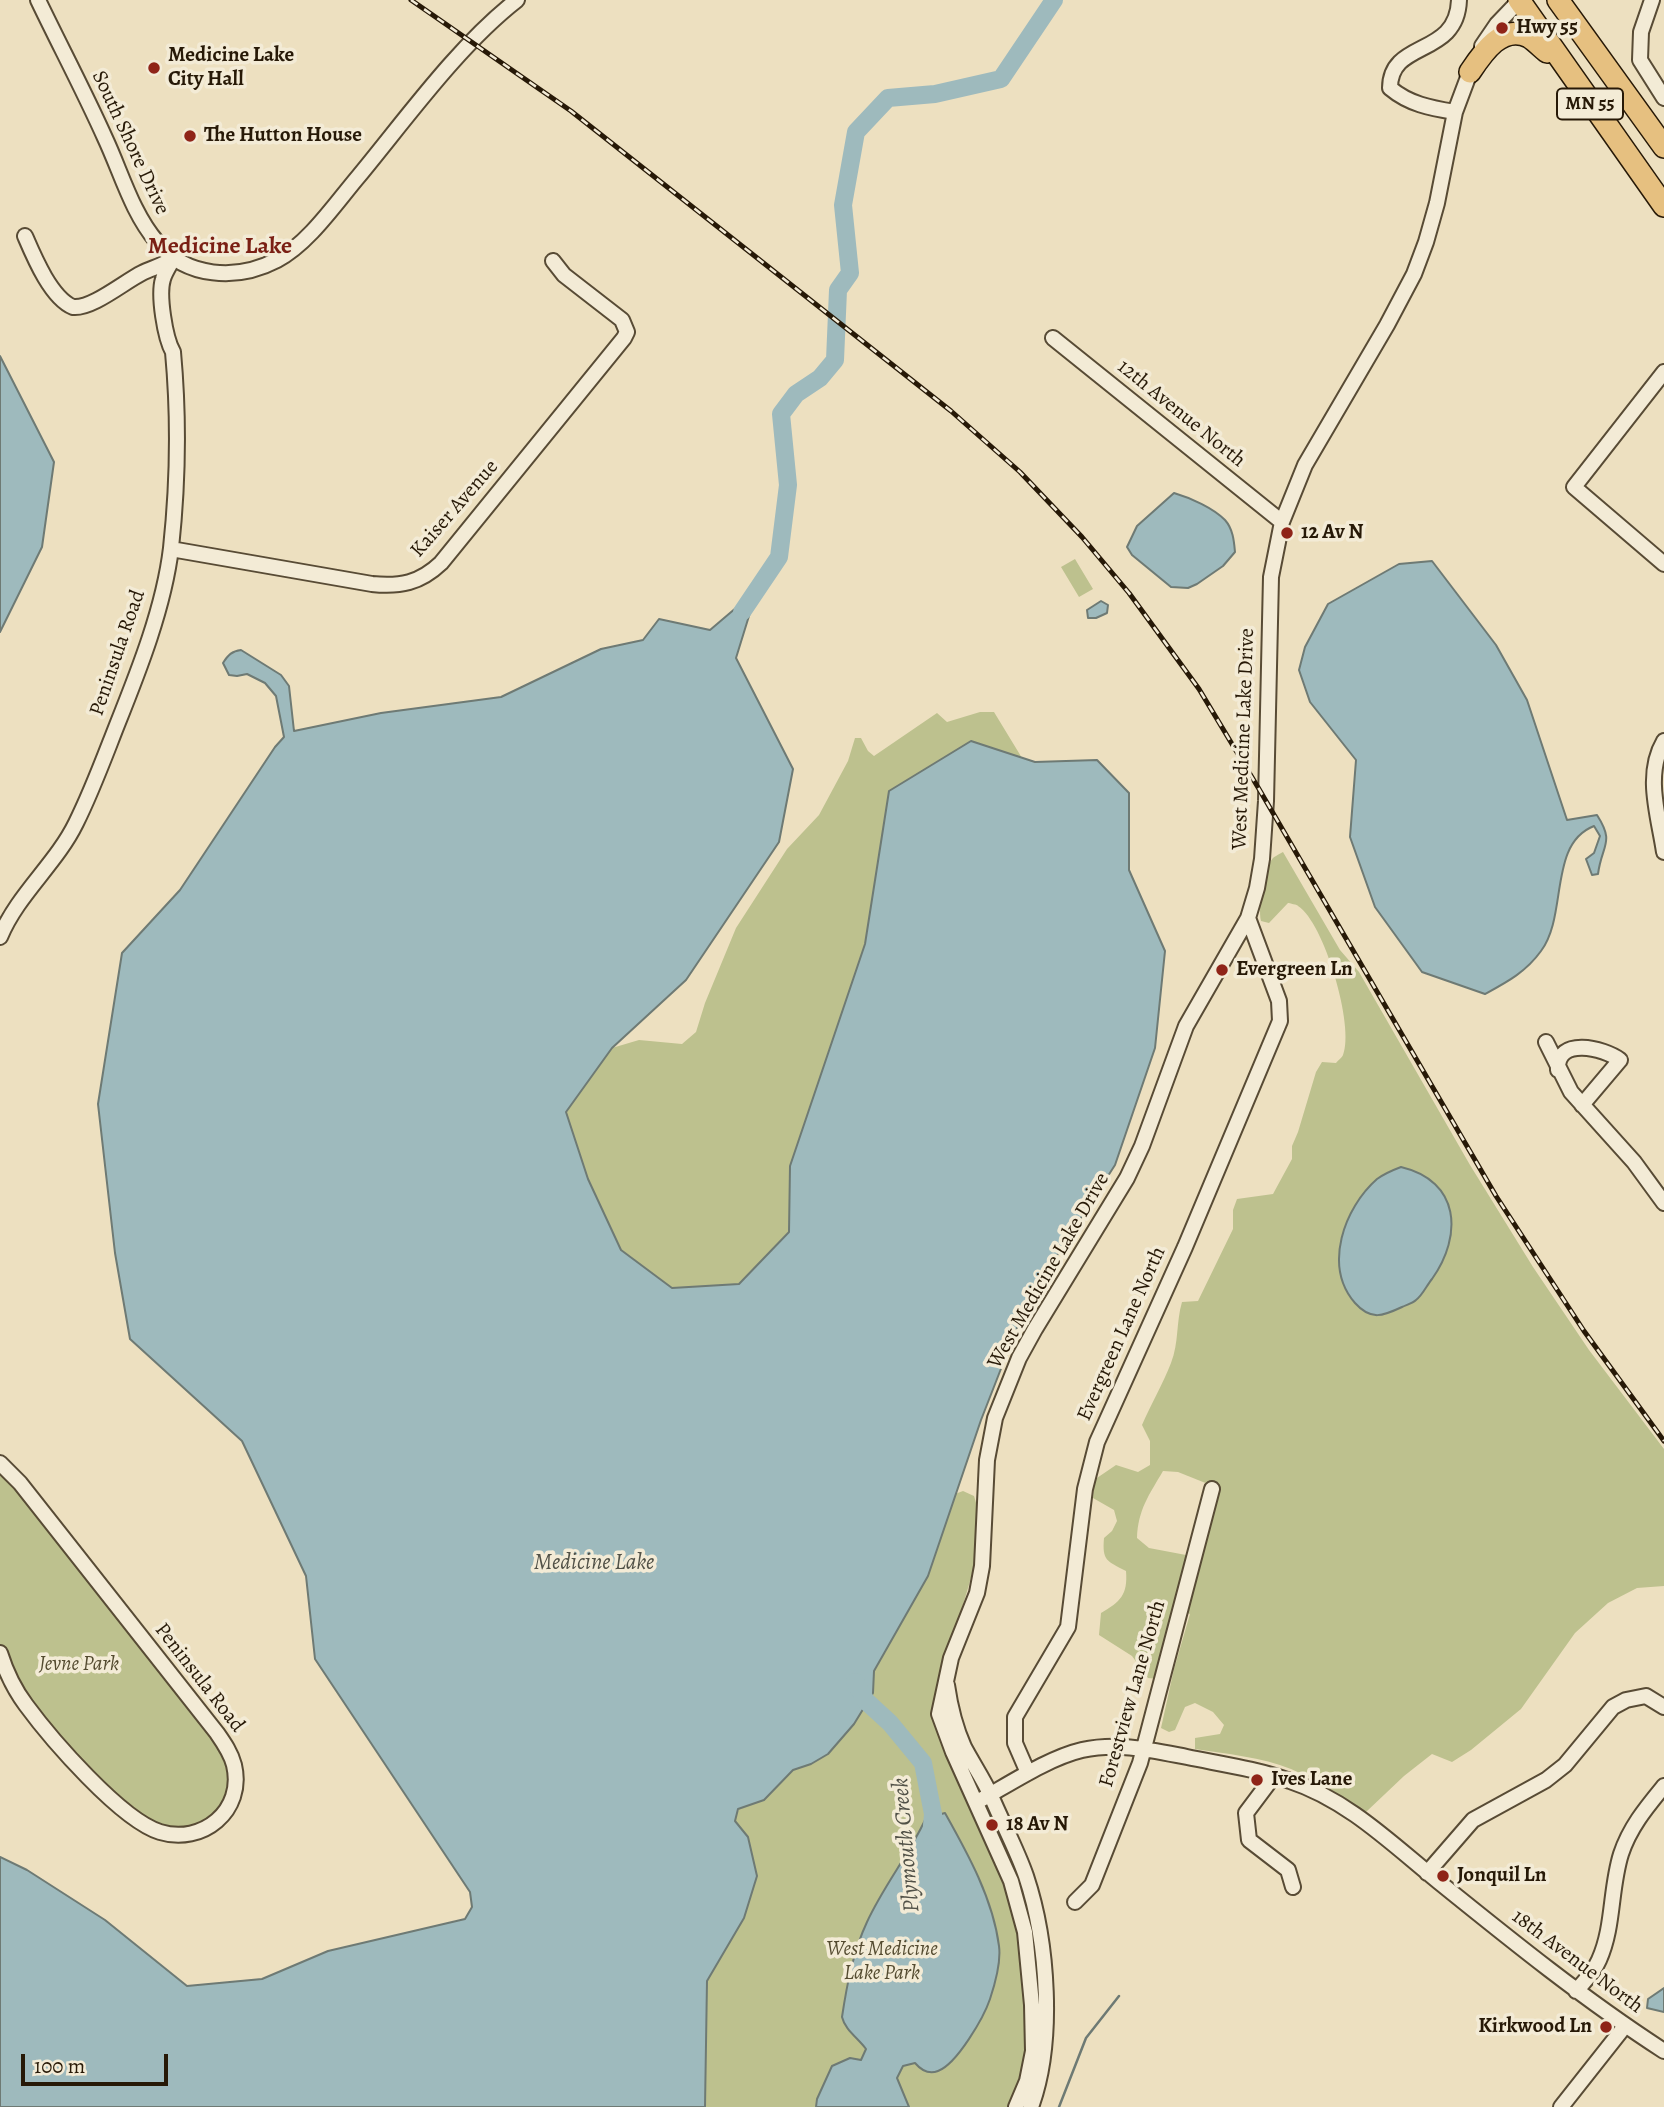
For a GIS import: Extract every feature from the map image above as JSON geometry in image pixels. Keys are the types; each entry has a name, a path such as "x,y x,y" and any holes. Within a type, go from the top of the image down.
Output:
{"highway":[{"name":"MN 55","path":"1520,0 1664,206"},
{"name":"MN 55","path":"1558,0 1664,147"},
{"path":"1470,72 1493,42 1519,34 1528,37 1549,53 1576,83"}],"street":[{"name":"South Shore Drive","path":"38,0 92,107 144,224 173,259 200,271 220,273 242,272 278,259 293,249 344,194 472,41 517,0"},
{"path":"1455,112 1403,99 1390,88 1390,74 1395,65 1405,57 1446,35 1456,18 1460,0"},
{"name":"West Medicine Lake Drive","path":"1031,2107 1038,2087 1044,2053 1046,2005 1040,1929 1026,1876 984,1798 953,1752 939,1714 945,1677 977,1593 982,1566 987,1460 995,1418 1003,1394 1035,1329 1127,1178 1142,1146 1186,1026 1248,918 1262,859 1266,801 1271,578 1282,522 1305,466 1414,274 1437,203 1455,112 1470,72 1480,49 1497,24 1520,0"},
{"path":"1652,0 1641,32 1640,60 1662,89"},
{"path":"25,236 43,273 60,298 73,307 86,305 145,271 160,268 173,259"},
{"name":"Peninsula Road","path":"0,937 10,915 66,839 86,801 147,644 171,549 176,474 176,388 173,352 177,343 170,289 173,259"},
{"name":"Kaiser Avenue","path":"171,549 381,585 400,586 425,577 441,563 624,338 626,332 622,320 564,275 553,261"},
{"name":"12th Avenue North","path":"1053,338 1282,522"},
{"path":"1664,372 1574,487 1664,564"},
{"path":"1664,741 1659,750 1654,802 1664,852"},
{"name":"Evergreen Lane North","path":"1028,1773 1015,1743 1015,1717 1068,1627 1084,1489 1097,1442 1190,1234 1280,1020 1279,1001 1248,918"},
{"path":"1546,1042 1558,1070 1582,1105 1634,1162 1664,1203"},
{"path":"1558,1070 1558,1062 1572,1049 1585,1047 1611,1054 1620,1060 1582,1105"},
{"name":"Peninsula Road","path":"0,1463 20,1483 230,1753 236,1781 232,1800 224,1815 208,1828 187,1835 160,1832 136,1820 105,1793 50,1734 14,1687 0,1653"},
{"name":"Forestview Lane North","path":"1075,1902 1092,1885 1140,1763 1142,1747 1212,1489"},
{"path":"1427,1873 1474,1821 1546,1780 1565,1765 1613,1707 1626,1700 1646,1696 1664,1707"},
{"name":"18th Avenue North","path":"984,1798 1028,1773 1079,1751 1108,1746 1142,1747 1291,1781 1349,1811 1376,1830 1576,1991 1664,2051"},
{"path":"1273,1777 1246,1813 1249,1840 1288,1870 1293,1887"},
{"path":"1576,1991 1598,1962 1607,1937 1612,1893 1620,1857 1633,1824 1664,1786"},
{"name":"West Medicine Lake Drive","path":"984,1798 1025,1932 1033,2051 1027,2081 1016,2107"},
{"path":"1561,2107 1625,2026"}],"green space":[{"path":"1075,559 1093,589 1079,597 1061,567"},
{"path":"980,712 994,712 1022,758 971,741 889,791 865,944 790,1166 789,1231 739,1284 672,1288 620,1250 588,1179 566,1112 612,1048 639,1040 682,1044 696,1032 736,928 787,849 819,815 848,761 855,738 861,738 874,756 937,713 947,722"},
{"path":"1283,852 1340,950 1359,972 1470,1165 1533,1267 1589,1350 1664,1449 1664,1586 1637,1588 1608,1603 1575,1633 1521,1709 1452,1762 1432,1754 1366,1812 1320,1783 1291,1769 1256,1759 1195,1749 1195,1738 1220,1734 1224,1725 1213,1712 1195,1703 1185,1707 1175,1730 1169,1732 1161,1728 1190,1614 1176,1609 1158,1679 1148,1678 1132,1656 1099,1635 1101,1613 1113,1605 1124,1592 1126,1571 1105,1556 1104,1538 1112,1531 1117,1521 1114,1510 1093,1498 1094,1480 1116,1465 1138,1472 1150,1465 1150,1441 1142,1425 1174,1355 1182,1302 1198,1301 1233,1229 1233,1210 1237,1199 1273,1194 1292,1159 1292,1146 1316,1072 1322,1062 1336,1063 1343,1055 1346,1041 1341,1000 1318,932 1298,906 1288,903 1269,923 1261,921 1261,898 1266,871 1273,858","holes":["1401,1167 1424,1176 1439,1189 1448,1208 1452,1232 1339,1253 1350,1214","1163,1471 1178,1472 1208,1484 1186,1555 1149,1548 1137,1538 1142,1511"]},
{"name":"Jevne Park","path":"0,1463 217,1733 236,1781 208,1828 150,1828 49,1734 0,1653"},
{"name":"West Medicine Lake Park","path":"963,1491 974,1496 978,1544 973,1570 934,1700 1025,1932 1033,2051 1016,2107 705,2107 707,1981 744,1918 748,1837 734,1821 739,1809 764,1800 793,1770 811,1764 854,1724 873,1693 874,1672 928,1576 955,1494"}],"water":[{"path":"0,356 54,462 42,547 0,632"},
{"path":"1174,493 1201,504 1220,516 1233,535 1235,552 1223,566 1188,588 1171,587 1132,555 1127,547 1137,526"},
{"path":"1432,561 1496,645 1527,700 1567,820 1597,815 1606,838 1598,874 1592,875 1586,859 1594,853 1600,836 1594,826 1580,835 1570,848 1564,864 1554,919 1541,951 1522,971 1485,994 1422,972 1375,907 1350,837 1356,760 1310,702 1299,670 1305,647 1328,604 1399,564"},
{"name":"Medicine Lake","path":"757,590 736,658 793,769 779,842 686,980 612,1048 566,1112 588,1179 621,1250 672,1288 739,1284 789,1232 790,1166 865,944 889,791 971,741 1035,762 1097,760 1129,793 1129,870 1165,951 1155,1048 1115,1165 1027,1302 981,1420 928,1576 874,1671 873,1693 854,1724 828,1754 793,1770 764,1800 738,1809 735,1821 748,1837 757,1876 744,1918 707,1981 705,2107 0,2107 0,1857 27,1870 105,1920 187,1986 262,1979 328,1951 465,1919 472,1907 470,1892 315,1659 306,1576 242,1441 130,1339 115,1253 98,1104 122,953 180,890 284,737 276,696 265,683 247,674 229,675 223,663 230,654 241,650 281,675 289,686 294,731 381,713 501,697 601,649 643,640 659,619 710,630"},
{"path":"1101,601 1108,605 1107,613 1088,618 1087,610"},
{"path":"1401,1167 1421,1174 1435,1184 1445,1197 1450,1212 1449,1245 1442,1262 1418,1298 1389,1313 1372,1315 1355,1303 1345,1288 1340,1272 1342,1238 1347,1221 1365,1191 1377,1179"},
{"path":"945,1813 978,1877 996,1928 998,1965 987,2007 969,2039 945,2067 928,2072 915,2063 903,2066 897,2078 909,2107 816,2107 832,2066 850,2058 861,2060 866,2049 849,2030 842,2017 851,1968 867,1922 926,1818"},
{"path":"1664,1988 1664,2012 1647,2008 1648,1999"}],"waterway":[{"path":"742,612 779,557 788,485 781,414 796,394 820,378 835,360 838,290 850,273 843,205 856,132 888,98 935,94 1001,79 1054,0"},
{"name":"Plymouth Creek","path":"855,1682 866,1701 890,1723 923,1763 933,1814 931,1837"},
{"path":"1059,2107 1086,2038 1119,1996"}],"railway":[{"path":"411,0 571,111 951,411 1020,472 1082,537 1129,593 1199,689 1496,1196 1584,1331 1664,1441"}],"place":[{"name":"Hwy 55","path":"1502,28"},
{"name":"Medicine Lake City Hall","path":"154,68"},
{"name":"The Hutton House","path":"190,136"},
{"name":"12 Av N","path":"1287,533"},
{"name":"Evergreen Ln","path":"1222,970"},
{"name":"Ives Lane","path":"1257,1780"},
{"name":"18 Av N","path":"992,1825"},
{"name":"Jonquil Ln","path":"1443,1876"},
{"name":"Kirkwood Ln","path":"1606,2027"}],"district":[{"name":"Medicine Lake","path":"220,247"}]}
